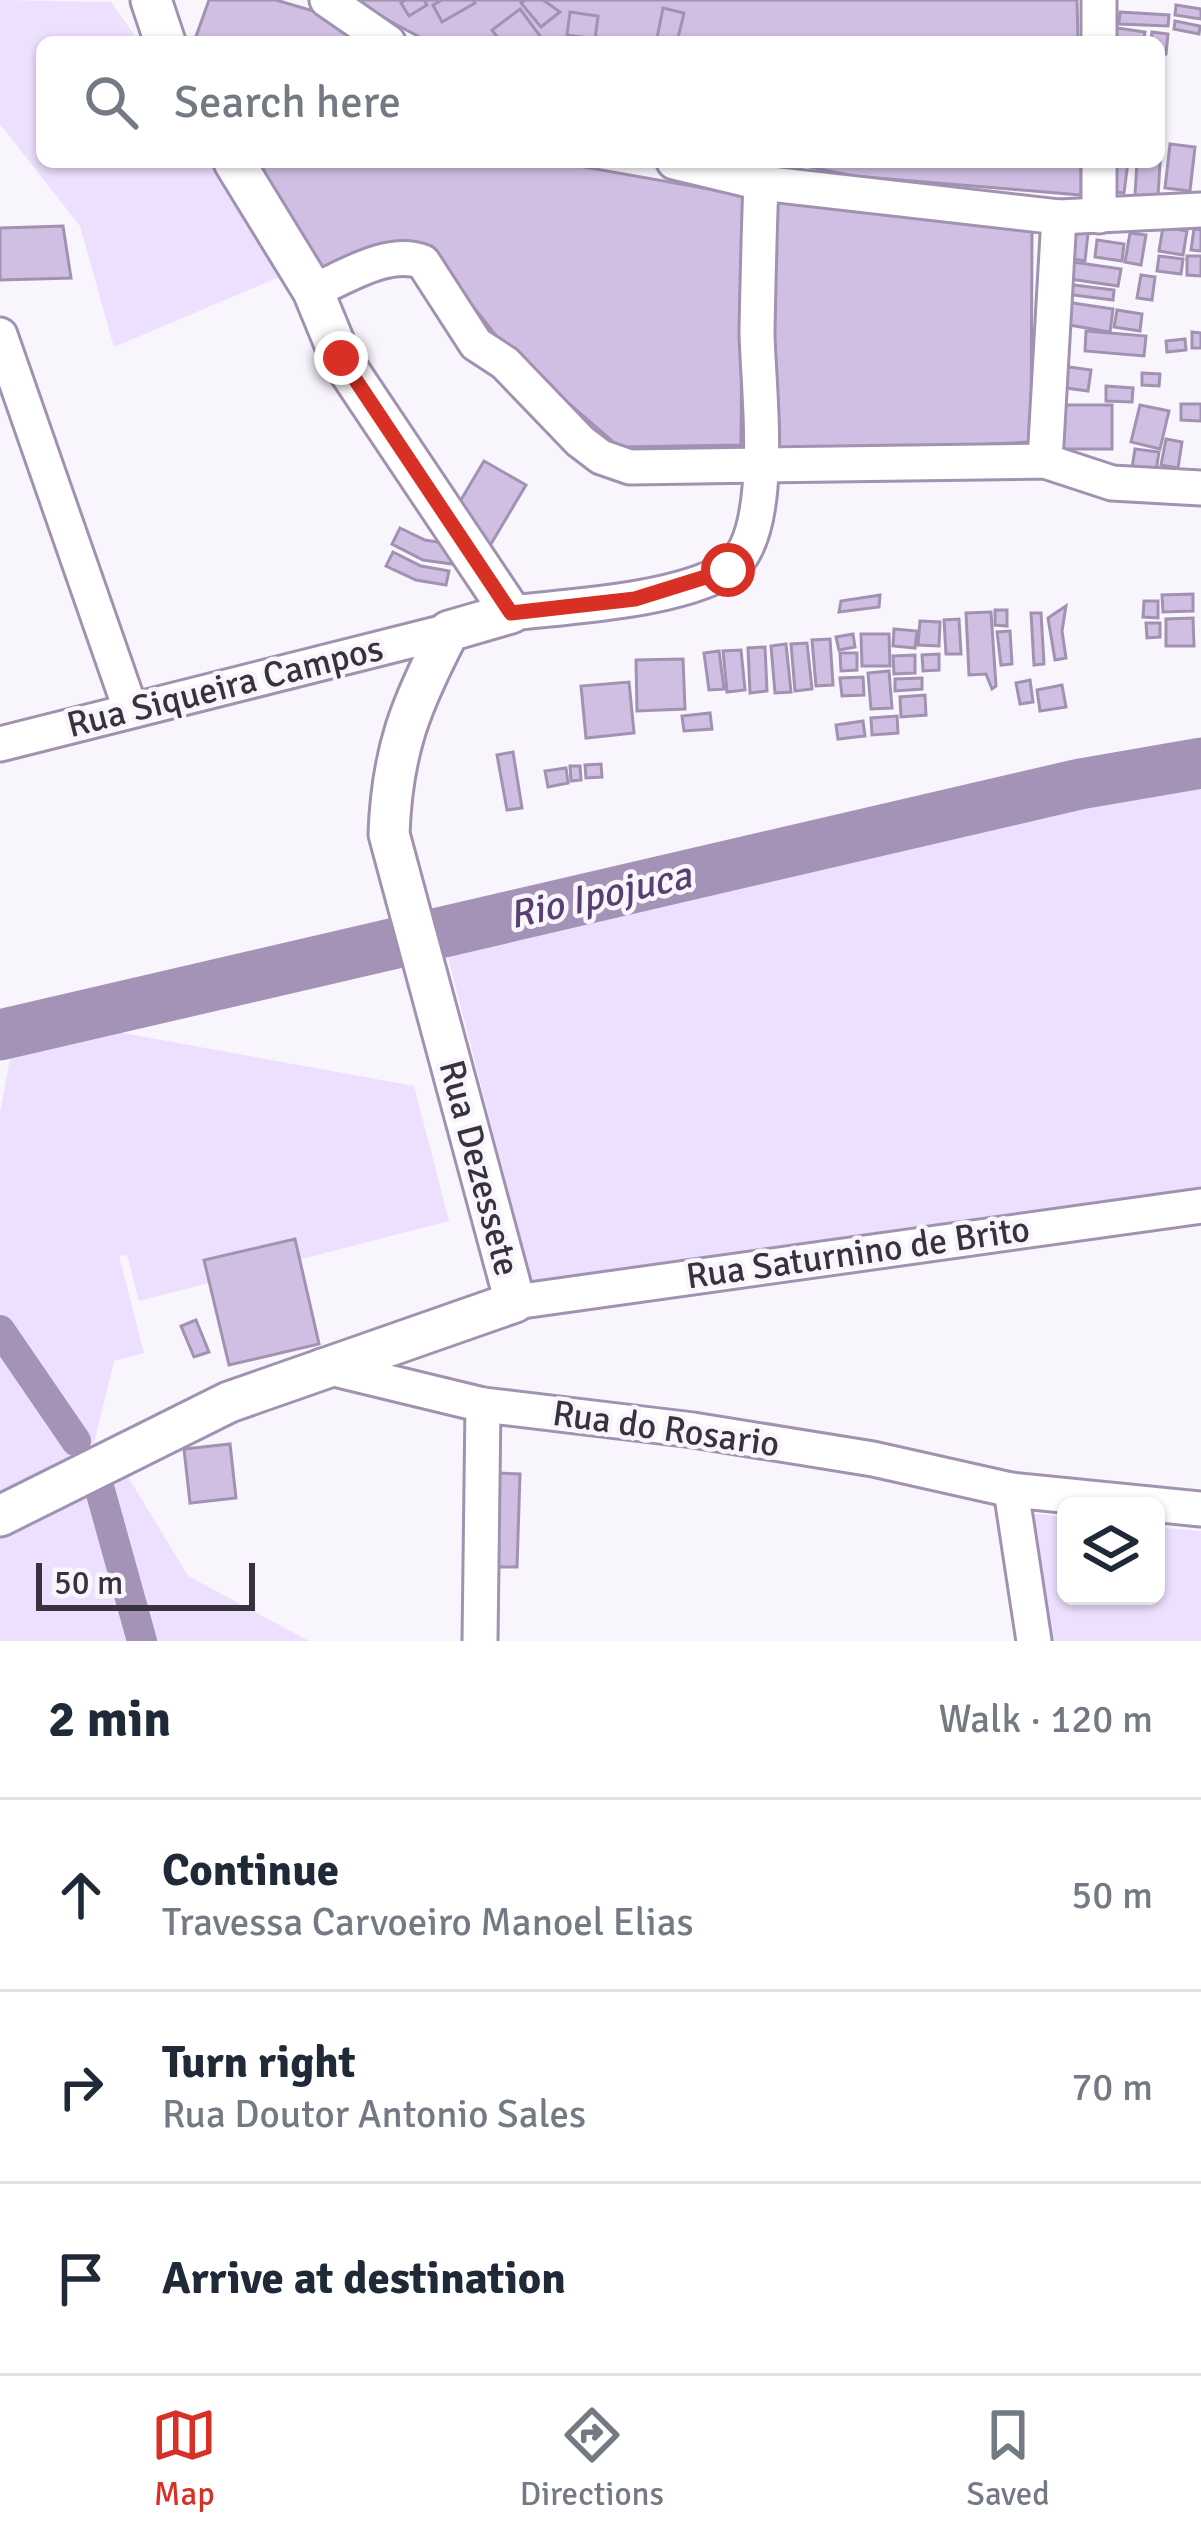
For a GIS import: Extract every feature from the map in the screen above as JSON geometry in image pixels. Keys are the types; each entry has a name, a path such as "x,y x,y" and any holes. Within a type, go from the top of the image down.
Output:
{"street":[{"path":"152,0 163,36"},
{"path":"327,0 379,36"},
{"path":"1099,0 1099,36"},
{"path":"238,168 313,291 341,358 511,613"},
{"path":"699,168 760,183 1058,218 1201,210"},
{"path":"1099,168 1099,216"},
{"path":"449,632 511,613 635,599 728,570 751,536 761,469 760,183"},
{"path":"1045,461 1058,218"},
{"path":"313,291 388,261 411,257 433,273 458,323 476,344 505,363 601,457 630,467 761,469 1045,461 1112,483 1201,488"},
{"path":"0,334 130,708"},
{"name":"Rua Siqueira Campos","path":"0,744 449,632"},
{"name":"Rua Dezessete","path":"0,1516 153,1437 322,1366 515,1302 388,833 395,754 410,707 449,632"},
{"name":"Rua Saturnino de Brito","path":"515,1302 1201,1207"},
{"name":"Rua do Rosario","path":"322,1366 483,1406 693,1430 873,1459 1011,1490 1201,1509"},
{"path":"480,1641 483,1406"},
{"path":"1011,1490 1034,1641"}],"shaded area":[{"path":"0,0 111,2 135,36 36,36 36,168 221,168 284,275 114,347 80,226 0,124"},
{"path":"1201,780 1201,1187 536,1299 448,957 457,929 798,849"},
{"path":"18,1014 414,1086 449,1221 139,1301 127,1255 119,1256 144,1353 114,1361 94,1443 0,1497 0,1113"},
{"path":"119,1462 188,1576 309,1641 0,1641 0,1533"},
{"path":"1027,1513 1057,1516 1057,1605 1165,1605 1165,1528 1201,1531 1201,1641 1046,1641"}],"building":[{"path":"209,0 276,0 317,12 352,36 196,36"},
{"path":"350,0 1077,0 1078,36 418,36"},
{"path":"424,0 427,5 409,16 401,3"},
{"path":"442,0 475,3 442,22 433,5"},
{"path":"543,0 560,12 541,27 521,3"},
{"path":"1176,5 1201,9 1201,19 1175,15"},
{"path":"663,8 684,13 678,36 657,36"},
{"path":"520,9 540,36 496,36 492,30"},
{"path":"570,12 598,16 595,36 567,35"},
{"path":"1120,12 1169,15 1168,26 1119,24"},
{"path":"1175,21 1200,26 1199,34 1174,29"},
{"path":"1117,28 1145,32 1144,36 1116,36"},
{"path":"1170,144 1195,147 1190,191 1165,188"},
{"path":"262,168 590,168 743,195 741,445 619,447 509,352 437,261 322,276"},
{"path":"815,168 1081,168 1081,195 853,176"},
{"path":"1110,168 1127,168 1124,193 1108,191"},
{"path":"1137,168 1160,168 1158,196 1135,195"},
{"path":"773,201 1032,229 1031,442 774,455"},
{"path":"63,226 71,278 0,280 0,228"},
{"path":"1163,227 1187,231 1183,255 1159,251"},
{"path":"1194,229 1201,230 1201,251 1191,250"},
{"path":"1077,232 1088,233 1085,261 1063,257 1065,240"},
{"path":"1130,233 1146,235 1141,265 1125,262"},
{"path":"1097,240 1124,244 1122,261 1095,257"},
{"path":"1159,256 1183,259 1181,274 1157,271"},
{"path":"1187,256 1201,256 1201,276 1187,275"},
{"path":"1066,261 1121,269 1118,286 1063,278"},
{"path":"1141,275 1155,277 1152,300 1137,298"},
{"path":"1066,284 1114,290 1113,300 1065,294"},
{"path":"1066,302 1113,309 1110,332 1063,324"},
{"path":"1117,310 1142,314 1140,331 1114,327"},
{"path":"1086,331 1146,336 1144,356 1085,351"},
{"path":"1192,332 1201,333 1201,348 1192,348"},
{"path":"1185,339 1186,350 1167,352 1166,341"},
{"path":"1062,366 1091,370 1088,391 1058,387"},
{"path":"1142,373 1160,374 1159,386 1142,385"},
{"path":"1106,386 1133,388 1132,402 1106,401"},
{"path":"1181,404 1201,404 1201,421 1181,420"},
{"path":"1063,405 1112,405 1112,449 1063,449"},
{"path":"1140,405 1169,411 1160,449 1131,442"},
{"path":"1166,439 1182,442 1178,468 1161,465"},
{"path":"1135,449 1159,452 1156,471 1132,468"},
{"path":"484,461 526,485 491,544 449,520"},
{"path":"400,528 425,540 455,545 452,564 423,560 392,544"},
{"path":"393,552 421,566 449,571 446,585 416,580 386,566"},
{"path":"1193,594 1193,611 1163,612 1162,595"},
{"path":"880,595 879,607 839,612 841,601"},
{"path":"1144,601 1158,601 1158,618 1143,617"},
{"path":"1066,606 1062,631 1066,658 1055,660 1048,618"},
{"path":"995,610 1007,610 1007,626 995,625"},
{"path":"991,612 996,686 992,689 986,674 969,675 966,613"},
{"path":"1031,613 1041,613 1044,664 1034,665"},
{"path":"1193,618 1194,646 1166,646 1166,619"},
{"path":"959,619 961,654 946,654 944,620"},
{"path":"920,621 940,622 939,646 918,645"},
{"path":"1146,623 1160,623 1160,637 1147,638"},
{"path":"894,629 917,631 915,648 893,646"},
{"path":"1010,631 1012,664 1001,665 997,632"},
{"path":"853,634 855,647 839,650 836,637"},
{"path":"861,634 889,634 890,666 862,666"},
{"path":"830,639 833,685 816,686 812,640"},
{"path":"807,643 812,689 795,691 791,644"},
{"path":"786,644 791,692 775,693 771,646"},
{"path":"765,647 767,691 750,693 748,648"},
{"path":"741,650 745,690 727,692 723,651"},
{"path":"719,651 724,689 709,690 704,653"},
{"path":"840,653 857,653 857,670 841,671"},
{"path":"939,654 939,670 923,671 922,655"},
{"path":"915,655 915,673 894,674 893,656"},
{"path":"683,659 685,709 637,711 636,660"},
{"path":"889,671 892,708 871,709 868,673"},
{"path":"863,677 864,695 842,696 840,678"},
{"path":"922,678 922,689 895,691 895,679"},
{"path":"1030,680 1033,702 1020,704 1016,683"},
{"path":"629,682 634,733 586,738 581,686"},
{"path":"1062,685 1066,707 1040,711 1037,690"},
{"path":"925,695 926,715 901,717 900,697"},
{"path":"710,713 712,729 684,731 682,716"},
{"path":"897,716 898,733 872,735 871,718"},
{"path":"863,721 865,736 838,739 836,725"},
{"path":"513,752 522,808 507,810 497,755"},
{"path":"601,764 602,777 586,778 585,765"},
{"path":"570,766 580,766 581,780 571,781"},
{"path":"566,768 568,783 548,787 545,771"},
{"path":"295,1239 319,1344 229,1365 204,1260"},
{"path":"196,1320 209,1352 194,1357 181,1326"},
{"path":"230,1444 236,1498 190,1503 184,1449"},
{"path":"496,1473 520,1474 517,1567 494,1567"}],"waterway":[{"name":"Rio Ipojuca","path":"0,1035 1080,784 1201,763"},
{"path":"0,1330 76,1441"},
{"path":"100,1490 142,1641"}],"route":[{"path":"341,358 511,613 635,599 728,570"}]}
